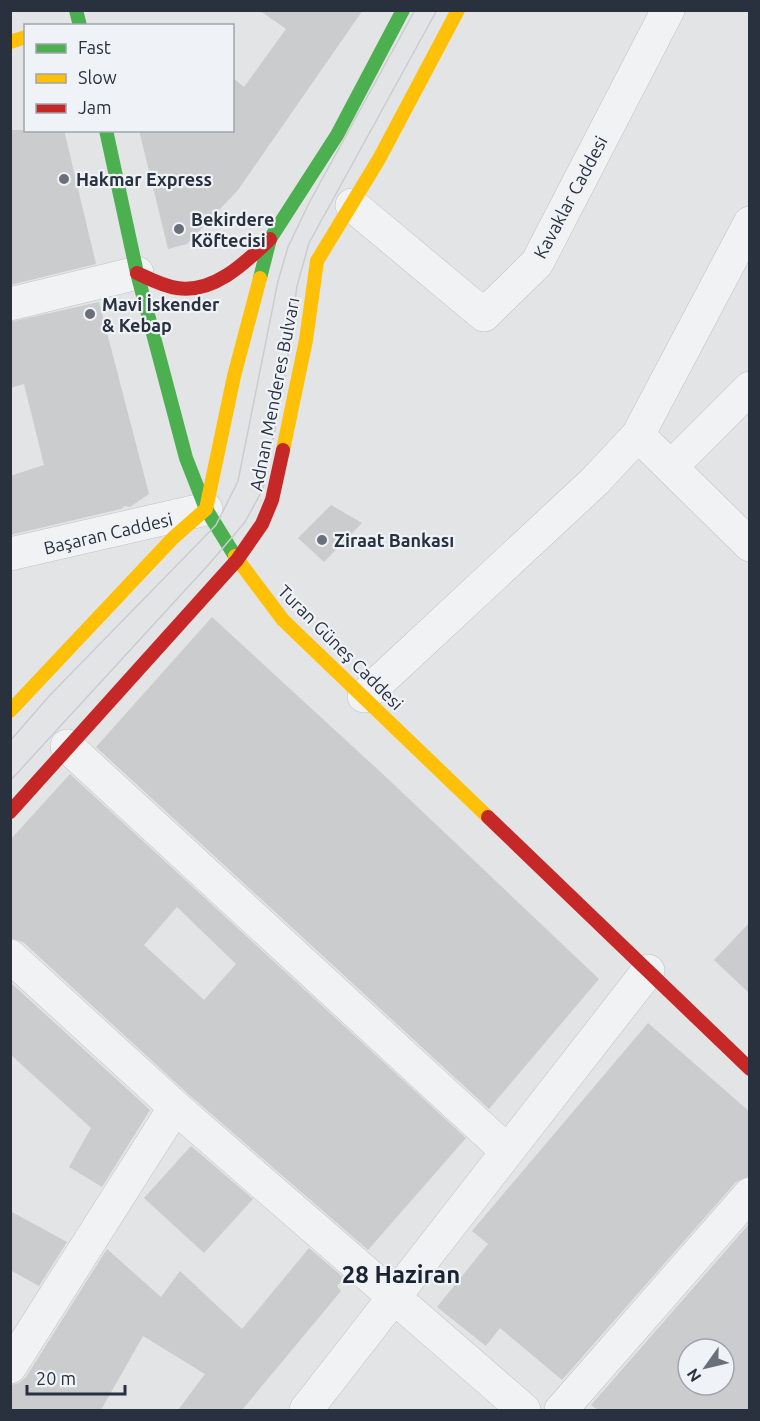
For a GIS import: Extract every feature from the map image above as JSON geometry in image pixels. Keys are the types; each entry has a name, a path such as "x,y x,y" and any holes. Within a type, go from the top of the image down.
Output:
{"main road":[{"name":"Adnan Menderes Bulvarı","path":"206,509 234,376 274,241 337,135 403,10"},
{"name":"Adnan Menderes Bulvarı","path":"10,812 67,746 237,560 262,524 272,500 306,340 311,258 352,205 458,10"},
{"name":"Turan Güneş Caddesi","path":"106,132 137,273 186,458 206,509 237,560 283,620 750,1070"},
{"path":"137,273 165,285 186,289 214,282 274,241"},
{"path":"10,711 173,538 206,509"}],"street":[{"name":"Kavaklar Caddesi","path":"352,205 484,315 537,263 668,10"},
{"path":"364,696 595,481 638,435 750,223"},
{"path":"10,304 137,273"},
{"path":"671,467 750,388"},
{"path":"638,435 750,545"},
{"name":"Başaran Caddesi","path":"10,554 206,509"},
{"path":"67,746 507,1151"},
{"path":"10,956 175,1107 524,1410"},
{"path":"306,1410 648,971"},
{"path":"10,1367 175,1107"},
{"path":"561,1410 750,1194"}],"building":[{"path":"259,10 363,10 238,190 187,244 168,249 139,132 234,132 234,79 244,87 286,29"},
{"path":"10,130 64,132 96,264 10,285"},
{"path":"99,302 149,494 130,507 125,506 121,509 10,535 10,476 44,465 24,384 10,388 10,322"},
{"path":"331,505 362,523 324,562 298,538"},
{"path":"212,617 387,778 599,979 489,1109 96,747"},
{"path":"70,774 466,1138 368,1250 187,1093 23,942 10,938 10,840","holes":["177,907 236,964 204,1000 144,945"]},
{"path":"750,922 750,994 714,960"},
{"path":"10,982 150,1110 102,1187 69,1167 91,1128 10,1054"},
{"path":"648,1023 750,1112 750,1176 736,1182 562,1380 500,1328 486,1346 437,1307 488,1244 472,1231"},
{"path":"191,1146 253,1199 204,1253 144,1198"},
{"path":"10,1211 67,1242 39,1286 10,1270"},
{"path":"750,1223 750,1410 598,1410 591,1405"},
{"path":"309,1248 344,1278 337,1286 341,1291 242,1410 178,1410 205,1374 143,1336 101,1410 10,1410 11,1385 19,1383 26,1377 107,1249 161,1297 180,1271 242,1329"}],"tram line":[{"path":"10,741 50,695 216,525 238,481 278,281 288,247 309,203 415,10"},
{"path":"10,781 245,522 263,489 284,385 297,286 309,243 437,10"}],"traffic: fast":[{"path":"76,10 80,24"},
{"path":"260,278 270,239 337,135 403,10"},
{"path":"106,132 137,273 186,458 206,509 235,556"}],"traffic: slow":[{"path":"283,450 306,340 317,261 379,159 458,10"},
{"path":"10,42 24,38"},
{"path":"10,711 173,538 206,509 234,376 260,278"},
{"path":"235,556 283,620 488,817"}],"traffic: jam":[{"path":"137,273 177,288 191,289 204,286 240,266 270,239"},
{"path":"10,812 237,560 262,524 272,500 283,450"},
{"path":"488,817 750,1069"}],"place":[{"name":"Hakmar Express","path":"64,179"},
{"name":"Bekirdere Köftecisi","path":"179,229"},
{"name":"Mavi İskender & Kebap","path":"90,314"},
{"name":"Ziraat Bankası","path":"322,540"}],"district":[{"name":"28 Haziran","path":"401,1274"}]}
